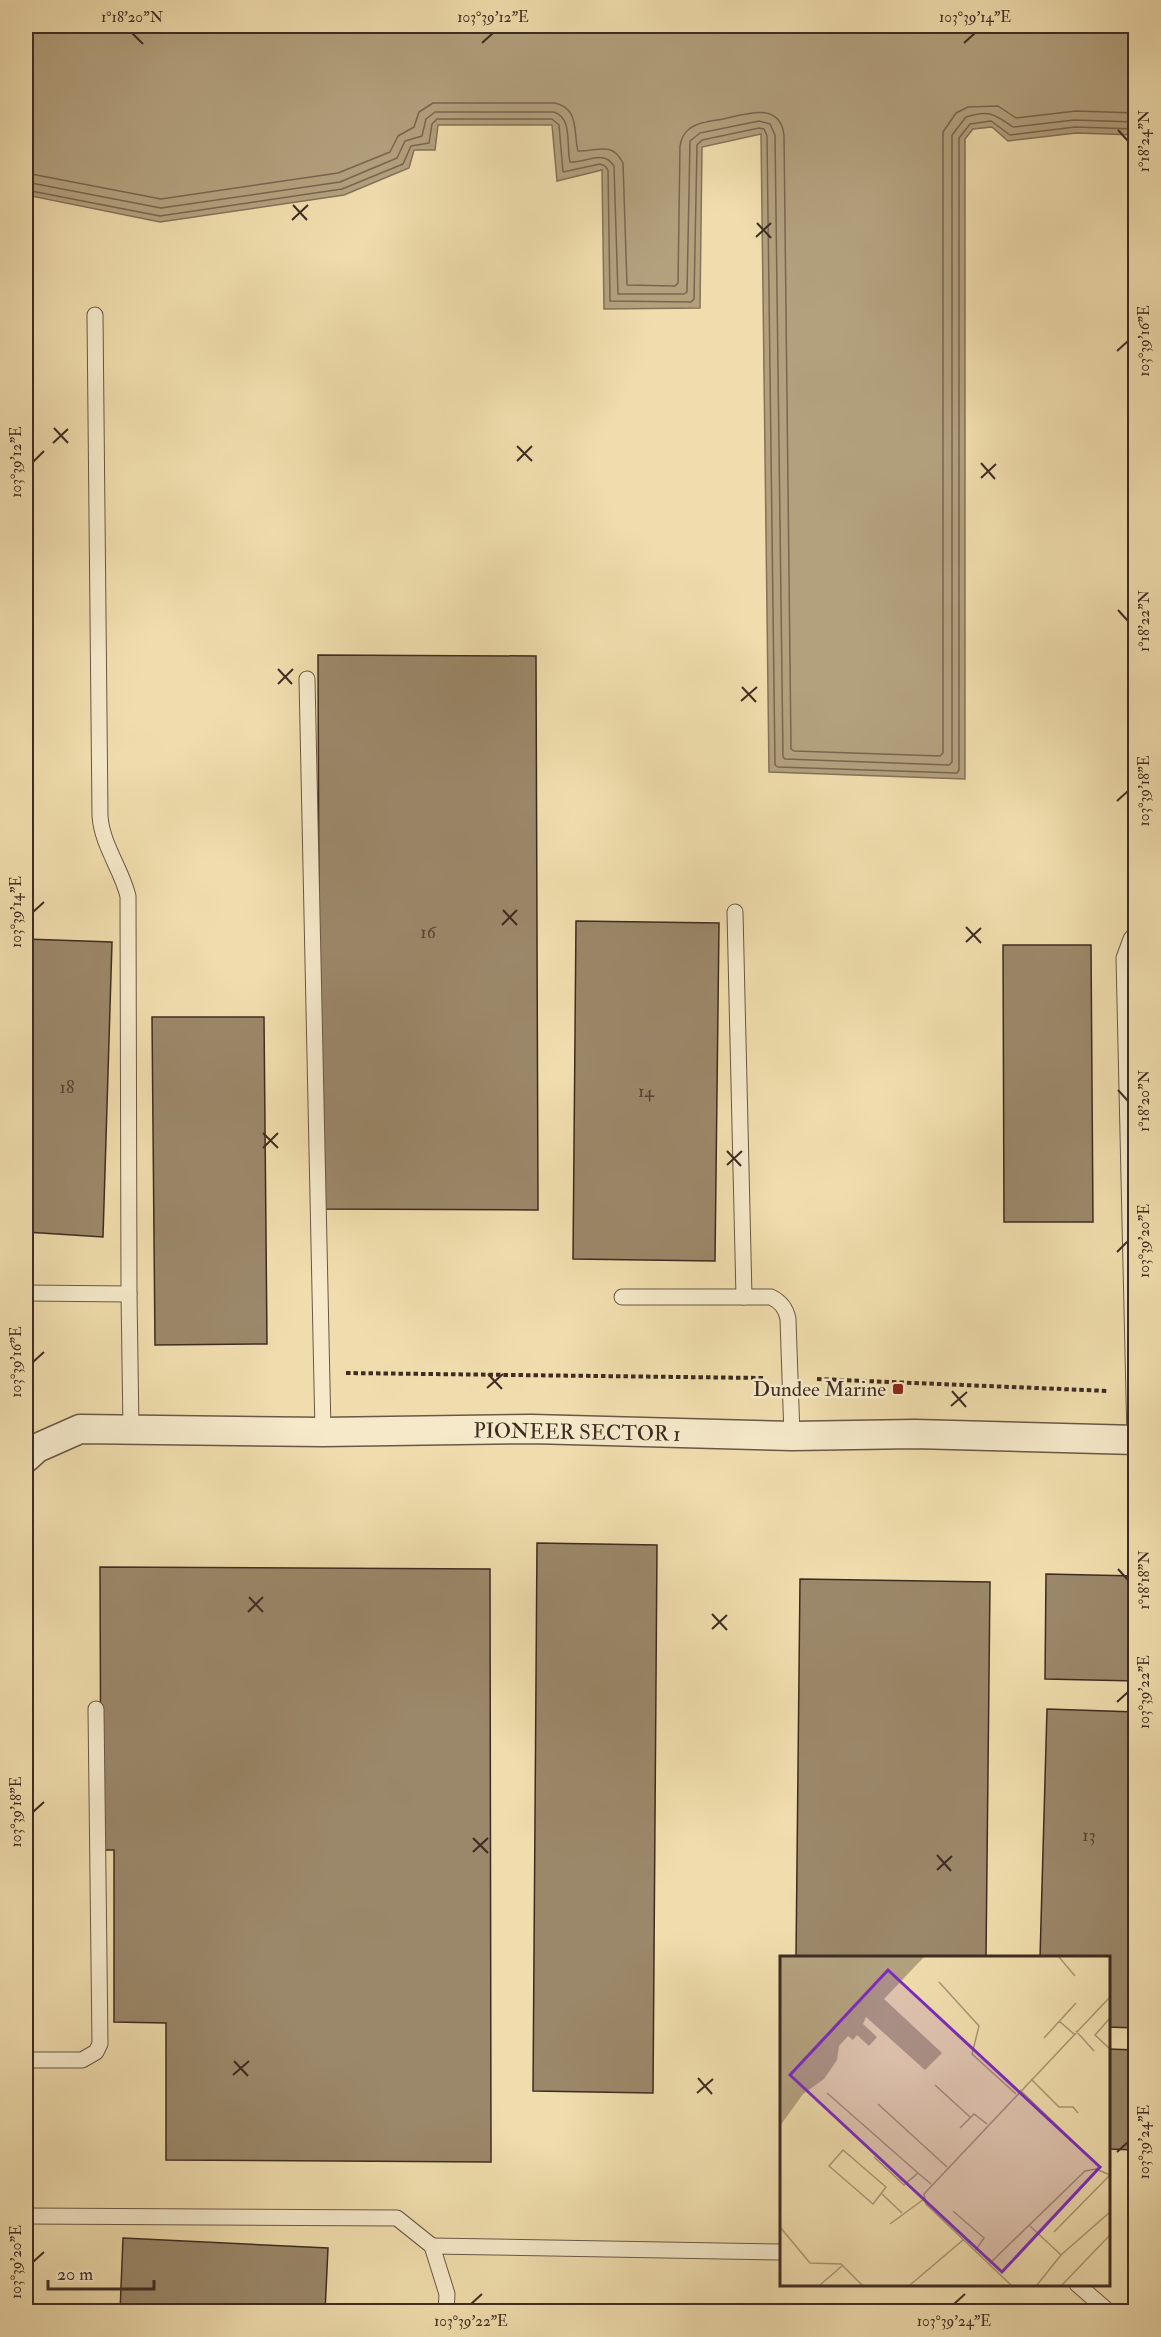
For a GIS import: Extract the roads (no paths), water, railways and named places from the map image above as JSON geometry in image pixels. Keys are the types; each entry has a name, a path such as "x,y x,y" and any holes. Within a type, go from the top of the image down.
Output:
{"street":[{"name":"PIONEER SECTOR 1","path":"26,1458 37,1448 80,1429 323,1432 532,1429 792,1436 915,1434 1135,1440"}],"lane":[{"path":"95,315 100,816 105,840 124,879 128,896 131,1430"},
{"path":"307,679 323,1432"},
{"path":"735,912 744,1297"},
{"path":"1135,1440 1124,958 1131,939 1136,933"},
{"path":"26,1293 129,1294"},
{"path":"622,1297 771,1297 779,1301 786,1310 792,1436"},
{"path":"26,2060 82,2060 96,2052 100,2044 96,1709"},
{"path":"26,2216 397,2218 432,2246 447,2294 446,2312"},
{"path":"432,2246 780,2252"},
{"path":"1079,2286 1108,2312"}],"water":[{"path":"26,26 1135,26 1135,135 1076,133 1008,141 992,127 973,129 965,139 965,779 769,772 761,134 702,147 700,308 604,309 602,170 557,181 552,125 438,125 435,150 414,150 409,168 344,195 160,222 26,195"}],"place":[{"name":"Dundee Marine","path":"898,1389"}]}
